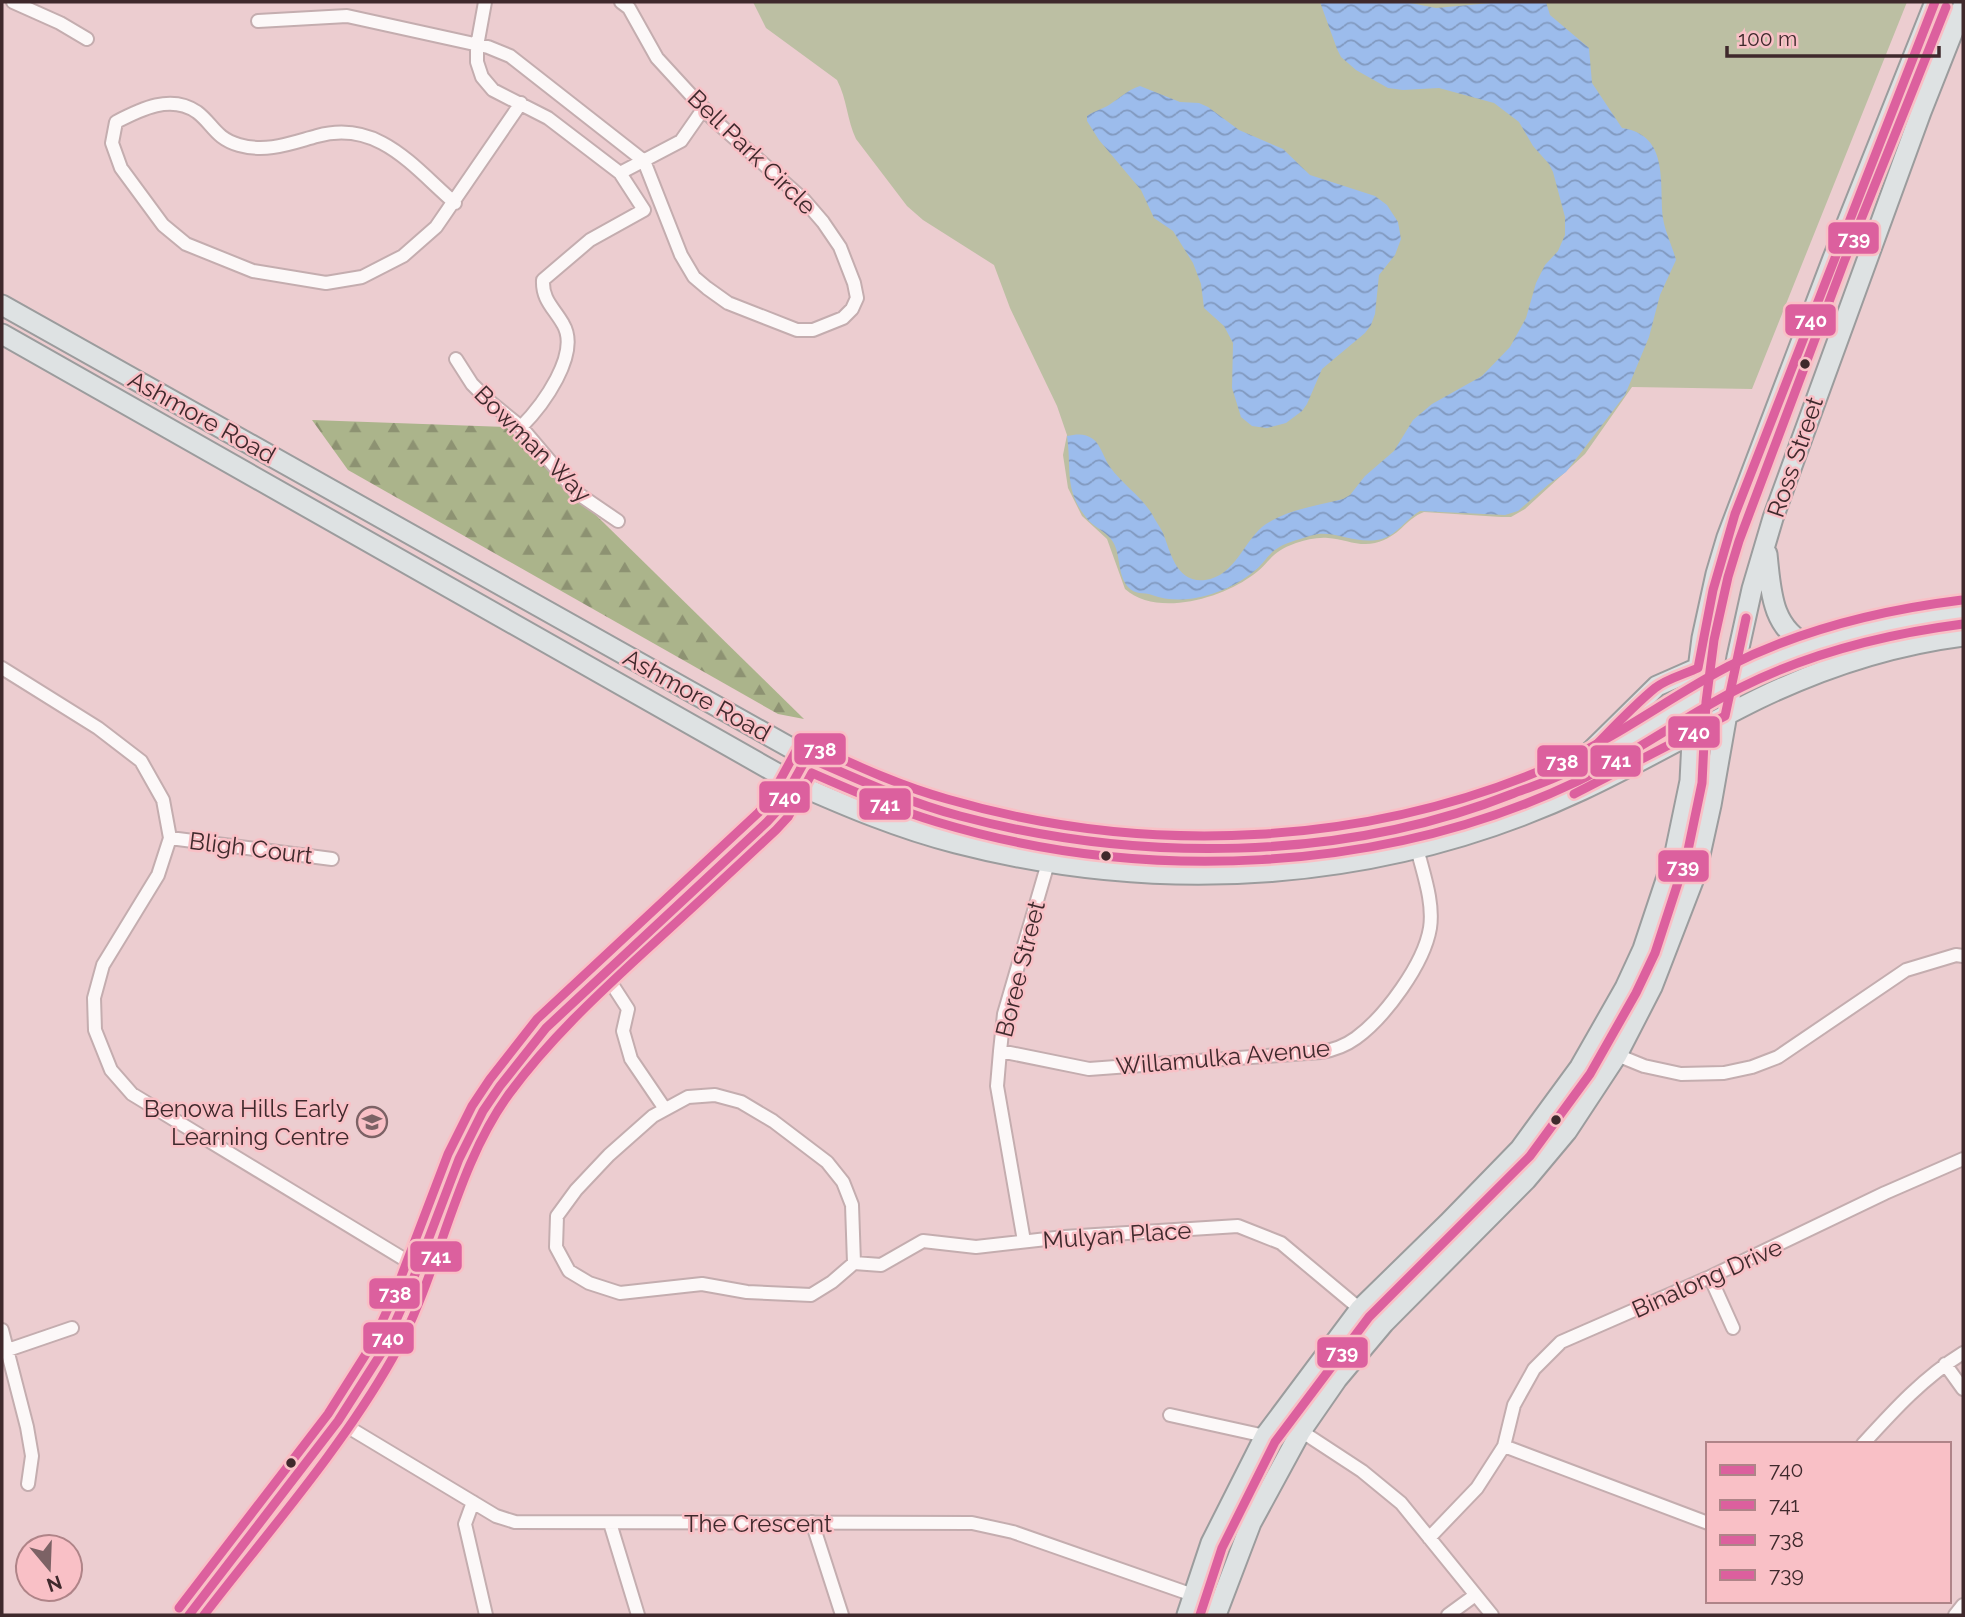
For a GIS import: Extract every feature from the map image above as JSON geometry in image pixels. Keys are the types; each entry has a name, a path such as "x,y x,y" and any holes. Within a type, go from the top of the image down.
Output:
{"main road":[{"name":"Ross Street","path":"1187,1615 1212,1544 1265,1436 1360,1309 1520,1149 1562,1094 1625,988 1643,948 1675,853 1688,791 1698,668 1716,574 1735,514 1935,2"},
{"name":"Ross Street","path":"1216,1615 1251,1522 1301,1431 1338,1379 1384,1323 1492,1216 1545,1158 1598,1086 1652,988 1696,873 1711,806 1732,679 1752,589 1766,543 1921,111 1963,5"},
{"name":"Ashmore Road","path":"2,304 807,757 900,797 960,816 1054,837 1217,849 1285,846 1385,832 1480,807 1569,771 1626,742 1732,679 1810,646 1870,628 1963,612"},
{"name":"Ashmore Road","path":"2,334 794,783 894,825 955,843 1048,863 1163,874 1259,873 1346,864 1417,848 1493,826 1558,801 1605,780 1693,732 1790,685 1914,644 1963,636"},
{"path":"1766,543 1774,610 1787,631 1810,646"},
{"path":"1569,771 1657,686 1698,668"}],"street":[{"path":"13,2 60,23 87,39"},
{"path":"485,2 477,46 477,62 482,77 493,90 548,118 620,173 644,210 590,240 544,280 542,290 546,300 565,326 566,353 546,397 521,427"},
{"name":"Bell Park Circle","path":"258,21 347,16 488,47 510,56 644,162 681,254 694,276 707,288 728,303 797,330 813,330 844,317 857,298 847,263 829,230 804,200 747,151 657,58 629,8 621,2"},
{"path":"455,203 391,146 365,136 340,132 318,135 290,145 260,148 237,144 216,134 197,113 174,103 144,107 116,121 112,143 121,168 163,225 186,244 253,271 327,283 362,277 403,256 436,228 455,203 521,103"},
{"path":"620,173 681,141 704,108"},
{"name":"Bowman Way","path":"456,359 472,384 521,427 577,493 618,521"},
{"path":"2,668 98,728 141,761 163,800 170,838 158,875 103,965 94,998 95,1030 111,1070 132,1094 417,1268"},
{"path":"189,1615 338,1421 382,1352 459,1159 483,1111 519,1060 546,1028 604,972 762,828 777,811 807,757"},
{"name":"Bligh Court","path":"170,838 332,859"},
{"name":"Willamulka Avenue","path":"1000,1051 1089,1069 1321,1052 1346,1045 1369,1026 1394,996 1419,960 1426,944 1431,913 1417,848"},
{"name":"Boree Street","path":"1024,1241 998,1086 1000,1051 1004,1014 1048,863"},
{"path":"1616,1055 1644,1066 1681,1074 1724,1073 1752,1067 1777,1058 1906,970 1956,955 1963,956"},
{"path":"604,972 628,1009 623,1031 631,1059 665,1109"},
{"path":"715,1096 741,1102 773,1121 827,1163 843,1182 852,1205 854,1263 832,1282 811,1295 747,1292 702,1284 620,1293 589,1283 569,1271 556,1247 557,1216 576,1190 609,1155 653,1116 688,1097 715,1096"},
{"name":"Binalong Drive","path":"1429,1538 1477,1488 1504,1446 1514,1405 1534,1368 1561,1342 1710,1277 1885,1193 1963,1159"},
{"name":"Mulyan Place","path":"854,1263 881,1265 923,1241 976,1247 1024,1241 1238,1227 1281,1243 1360,1309"},
{"path":"1710,1277 1733,1328"},
{"path":"4,1351 72,1328"},
{"path":"2,1330 4,1351 29,1436 32,1456 28,1483"},
{"path":"1865,1442 1908,1396 1945,1364 1963,1353"},
{"path":"1945,1364 1963,1389"},
{"path":"1170,1415 1265,1436"},
{"name":"The Crescent","path":"338,1421 496,1516 515,1522 972,1523 993,1526 1193,1595"},
{"path":"1301,1431 1362,1471 1401,1503 1492,1615"},
{"path":"1504,1446 1706,1522"},
{"path":"472,1502 465,1524 486,1615"},
{"path":"812,1522 842,1615"},
{"path":"610,1523 638,1615"},
{"path":"1448,1615 1474,1596"},
{"path":"1955,1615 1963,1605"}],"green space":[{"path":"753,2 1907,2 1752,389 1632,387 1585,454 1525,509 1511,517 1424,512 1391,537 1375,543 1363,544 1324,538 1304,541 1275,554 1257,572 1222,592 1188,602 1170,603 1153,602 1125,589 1107,539 1082,516 1068,488 1063,455 1067,435 1057,406 1010,308 994,265 923,220 907,206 856,139 837,80 766,28"},
{"path":"312,420 506,427 804,719 778,714 348,470"}],"water":[{"path":"1320,2 1405,2 1436,8 1502,2 1546,2 1550,15 1589,48 1592,83 1622,128 1637,132 1648,140 1655,151 1661,176 1664,223 1676,260 1660,295 1649,337 1625,395 1566,472 1518,511 1505,515 1420,511 1393,534 1382,539 1365,540 1318,534 1288,543 1271,553 1257,569 1241,580 1204,596 1177,600 1136,592 1125,582 1113,542 1089,521 1075,500 1070,480 1067,436 1084,435 1096,442 1110,467 1152,514 1181,572 1195,580 1216,577 1225,572 1266,524 1294,511 1350,495 1365,476 1394,451 1413,420 1432,404 1482,376 1510,347 1526,318 1536,283 1545,265 1558,251 1565,235 1565,217 1553,172 1519,122 1494,103 1439,88 1388,88 1356,70 1341,57"},
{"path":"1140,86 1180,102 1199,103 1208,107 1239,130 1283,149 1310,175 1375,196 1387,205 1398,222 1401,239 1395,255 1379,275 1375,314 1371,325 1322,369 1307,404 1286,423 1267,428 1259,427 1252,426 1241,417 1232,388 1233,343 1224,326 1204,308 1201,284 1193,263 1173,231 1154,218 1141,190 1099,140 1087,121 1087,116"}],"transit line":[{"name":"740","path":"189,1615 338,1421 382,1352 406,1298 459,1159 483,1111 500,1086 546,1028 767,822 777,811 807,757 921,804 1028,831 1097,842 1167,848 1238,848 1309,843 1378,833 1446,816 1567,772 1655,688 1698,668 1713,590 1735,514 1935,2"},
{"name":"739","path":"1200,1615 1222,1548 1275,1442 1369,1317 1530,1156 1590,1074 1636,993 1655,953 1687,855 1702,783 1706,702 1714,640 1739,541 1844,262 1946,7"},
{"name":"738","path":"179,1608 328,1414 371,1346 395,1293 448,1154 472,1106 490,1079 537,1019 767,804 796,751 803,746 811,745 929,794 1024,818 1102,830 1181,836 1260,834 1338,826 1416,811 1492,789 1565,760 1729,666 1785,641 1842,623 1902,609 1962,600"},
{"name":"740","path":"1574,794 1725,716 1746,618"},
{"name":"741","path":"204,1615 327,1458 392,1359 423,1293 473,1157 509,1094 556,1038 590,1003 776,830 788,817 812,773 889,806 937,822 1016,842 1097,855 1179,861 1262,860 1344,851 1425,835 1503,812 1578,781 1742,687 1822,654 1906,633 1963,624"}],"place":[{"name":"Benowa Hills Early Learning Centre","path":"372,1122"}]}
